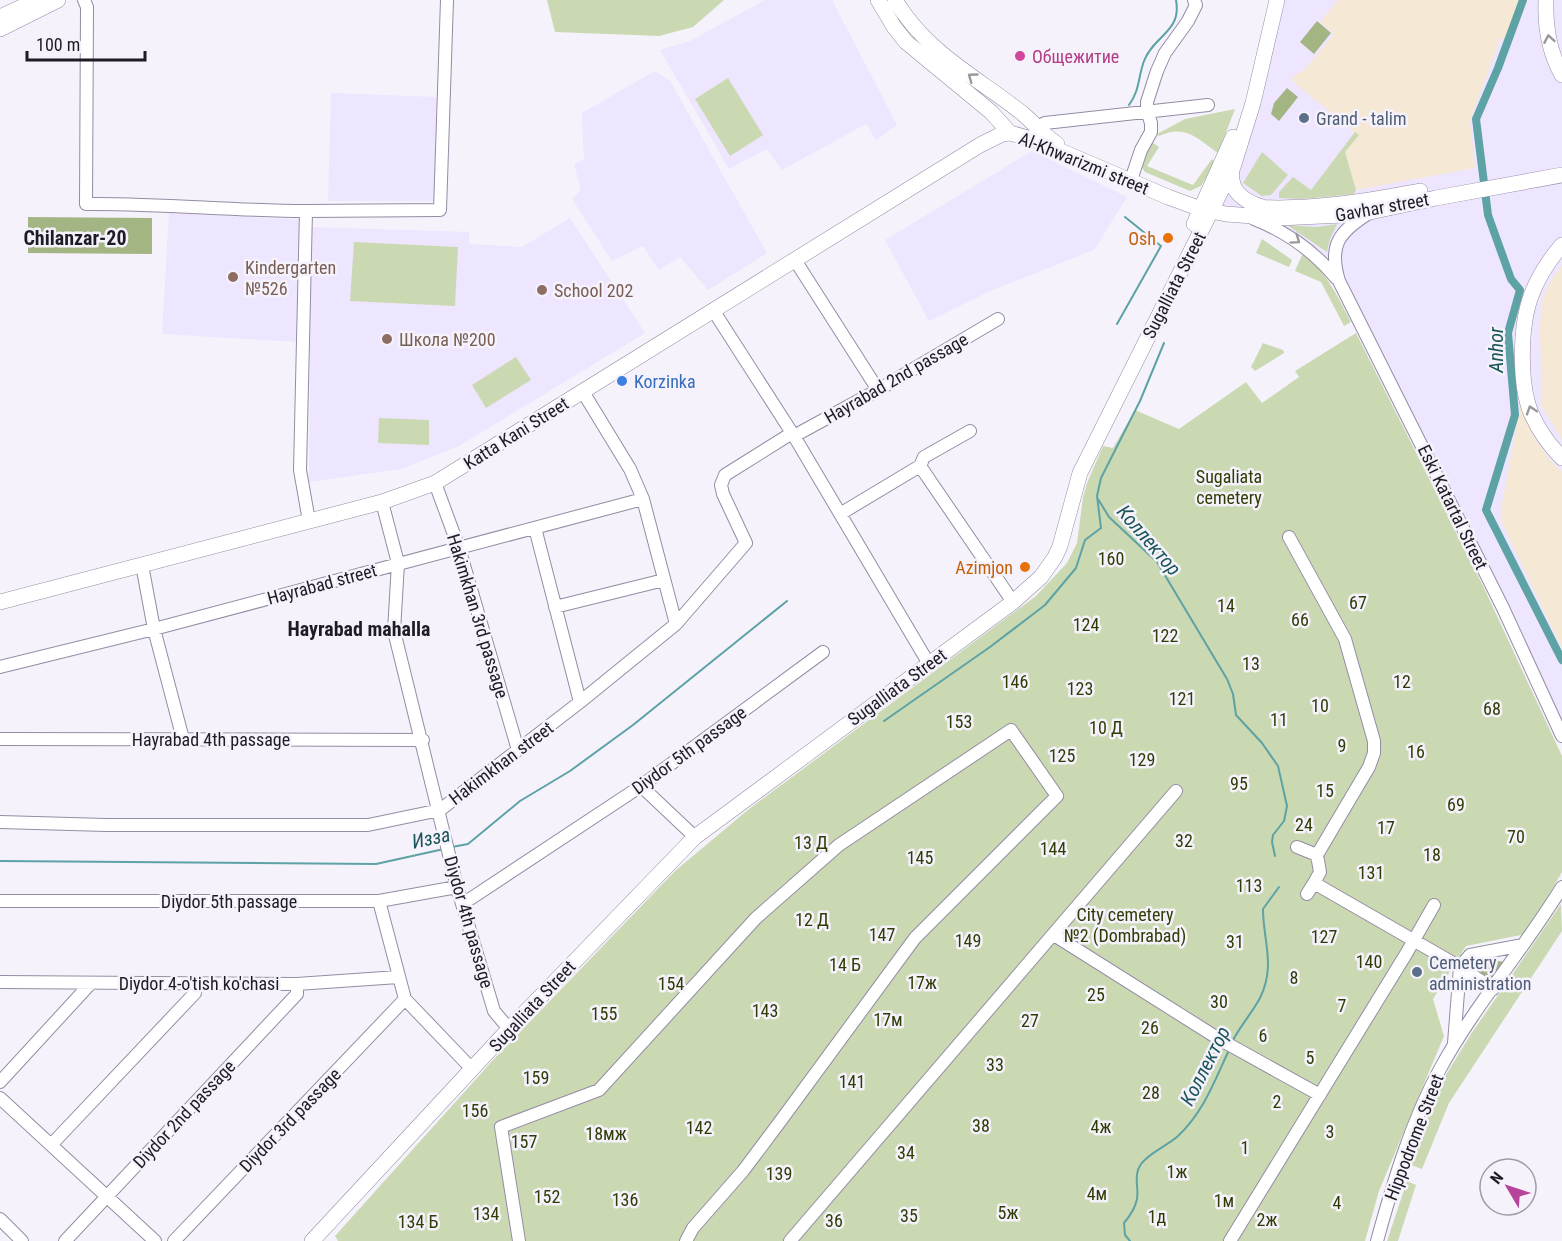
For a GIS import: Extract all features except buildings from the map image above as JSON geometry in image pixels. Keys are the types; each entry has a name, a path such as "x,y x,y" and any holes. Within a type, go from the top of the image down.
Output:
{"main road":[{"path":"0,17 37,0"},
{"path":"0,29 58,0"},
{"name":"Al-Khwarizmi street","path":"878,0 894,27 910,46 1014,123 1168,197 1208,206"},
{"name":"Al-Khwarizmi street","path":"895,0 912,26 1014,123 1208,206"},
{"name":"Sugalliata Street","path":"312,1241 507,1027 692,834 1041,577 1060,546 1080,473 1208,206 1237,124 1268,0"},
{"name":"Sugalliata Street","path":"1011,599 1035,572 1053,543 1072,471 1189,236 1233,167 1253,103 1277,0"},
{"path":"1546,0 1549,43 1562,75"},
{"path":"985,141 993,126 1014,123"},
{"name":"Katta Kani Street","path":"0,602 382,502 435,483 985,141 1002,134 1014,123"},
{"path":"1233,167 1232,181 1236,192 1247,201 1262,207"},
{"name":"Gavhar street","path":"1208,206 1244,215 1298,218 1370,212 1562,167"},
{"name":"Gavhar street","path":"1497,182 1562,176"},
{"name":"Gavhar street","path":"1208,206 1304,206 1366,201 1474,187"},
{"path":"1168,197 1183,215 1189,236"},
{"path":"1562,245 1541,275 1531,295 1525,319 1523,345 1530,411 1549,445 1562,458"},
{"name":"Sugalliata Street","path":"302,1241 470,1067"}],"street":[{"path":"84,0 87,7 86,204 135,204 266,211 440,210 447,0"},
{"path":"1133,174 1141,150 1151,132 1147,102 1157,70 1165,53 1188,21 1196,5 1194,0"},
{"path":"1014,123 1045,123 1208,105"},
{"path":"306,211 300,470 309,521"},
{"name":"Eski Katartal Street","path":"1370,212 1349,227 1338,241 1334,260 1339,281 1503,608 1562,736"},
{"name":"Eski Katartal Street","path":"1244,215 1292,237 1313,253 1339,281"},
{"path":"795,260 878,390"},
{"path":"713,310 793,435 927,660"},
{"name":"Hayrаbаd 2nd passage","path":"793,435 878,390 998,319"},
{"path":"583,392 630,469 643,499 676,624"},
{"path":"840,514 920,466 924,458 970,431"},
{"name":"Hakimkhаn street","path":"0,822 106,825 368,825 440,810 580,702 676,624 746,543 723,494 722,485 725,475 793,435"},
{"path":"920,466 1011,599"},
{"name":"Hakimkhаn 3rd passage","path":"435,483 459,548 518,750"},
{"name":"Hayrabad street","path":"0,666 643,499"},
{"name":"Diydor 4th passage","path":"382,502 398,563 394,631 423,740 457,887 464,903 494,1011 507,1027"},
{"path":"535,528 580,702"},
{"path":"1289,537 1345,639 1374,741 1374,753 1369,767 1317,855 1320,872 1311,888 1414,940 1493,988"},
{"path":"142,565 153,628 183,739"},
{"path":"555,607 664,580"},
{"name":"Diydor 5th passage","path":"464,903 641,786 823,652"},
{"path":"519,1241 501,1127 599,1090 756,918 838,845 1011,730 1057,796 915,938 757,1152 715,1201 686,1241"},
{"name":"Hayrabad 4th passage","path":"0,739 423,740"},
{"path":"641,786 692,834"},
{"path":"790,1241 1176,791"},
{"path":"1297,847 1317,855"},
{"name":"Diydor 5th passage","path":"0,901 379,900 457,887"},
{"name":"Hippodrome Street","path":"1377,1241 1397,1174 1434,1082 1454,1046 1561,889"},
{"path":"379,900 405,999 470,1067"},
{"path":"1230,1241 1434,905"},
{"path":"1054,935 1240,1052 1320,1095"},
{"path":"1454,1046 1460,967 1470,955 1523,945"},
{"name":"Diydor 4-o'tish ko'chasi","path":"0,982 297,984 398,977"},
{"path":"0,1082 91,983"},
{"path":"52,1144 195,993 196,983"},
{"name":"Diydor 2nd passage","path":"65,1241 297,994 297,984"},
{"name":"Diydor 3rd passage","path":"174,1241 405,999"},
{"path":"0,1098 155,1241"},
{"path":"0,1219 22,1241"}],"shaded area":[{"path":"765,0 832,0 897,125 876,140 866,124 782,170 767,149 729,169 660,50 690,41"},
{"path":"1277,0 1562,0 1562,736 1339,281 1284,232 1212,211 1221,193"},
{"path":"1338,0 1528,0 1513,38 1500,39 1470,121 1475,168 1356,190 1345,152 1358,135 1291,80 1305,69 1334,34 1320,22"},
{"path":"655,71 670,81 767,253 708,290 680,257 659,270 643,246 612,261 572,199 581,190 574,164 584,159 582,113"},
{"path":"331,93 437,97 434,201 328,201"},
{"path":"1032,151 1127,197 1094,250 988,292 929,321 885,240"},
{"name":"Kindergarten №526","path":"169,213 305,220 298,342 162,334"},
{"name":"Школа №200","path":"570,218 645,333 459,446 401,469 309,482 311,227 469,232 469,244 522,247"},
{"path":"1562,265 1562,440 1542,407 1540,329 1542,301 1550,282"},
{"path":"1522,398 1524,413 1534,437 1549,459 1562,472 1562,649 1501,521 1502,503"}],"green space":[{"path":"547,0 724,0 693,27 659,36 555,32"},
{"path":"1317,21 1331,33 1314,54 1300,42"},
{"path":"728,78 763,135 730,156 695,99"},
{"path":"1287,88 1298,97 1279,121 1271,114 1274,103"},
{"path":"1235,109 1218,153 1184,132 1159,136 1157,134 1185,119"},
{"path":"1355,132 1359,135 1345,152 1356,190 1354,194 1303,199 1279,198 1279,192 1293,177 1311,190"},
{"path":"1153,143 1159,147 1147,166 1193,185 1212,159 1215,163 1201,186 1190,191 1145,172 1141,166 1141,159"},
{"path":"1262,152 1288,175 1271,195 1262,196 1243,183"},
{"path":"28,217 152,218 152,254 28,253"},
{"path":"1337,224 1327,252 1287,225 1317,227"},
{"path":"1262,239 1292,260 1289,267 1256,253"},
{"path":"354,242 458,247 455,306 350,301"},
{"path":"1302,255 1313,262 1326,278 1351,322 1344,326 1321,282 1295,271"},
{"name":"City cemetery №2 (Dombrabad)","path":"1356,333 1484,588 1562,756 1562,872 1526,934 1466,946 1433,999 1444,1036 1379,1191 1365,1241 338,1241 335,1236 494,1059 675,871 749,809 1036,596 1067,563 1077,543 1087,483 1103,446 1113,448 1135,410 1179,429 1246,382 1262,403 1299,377 1295,371"},
{"path":"1263,343 1283,350 1284,353 1255,371 1251,367"},
{"path":"516,357 531,380 486,408 472,385"},
{"path":"379,418 429,420 429,445 378,443"},
{"path":"1561,904 1562,931 1449,1103 1422,1169 1411,1165 1444,1078 1471,1034"},
{"path":"1474,958 1506,962 1492,980 1468,965"},
{"path":"1407,1181 1416,1185 1398,1241 1387,1241"}],"waterway":[{"name":"Изза","path":"1129,105 1135,94 1148,52 1171,27 1175,19 1176,0"},
{"name":"Anhor","path":"1523,0 1476,119 1488,215 1511,279 1520,290 1508,333 1515,415 1486,510 1562,660"},
{"name":"Коллектор","path":"1117,324 1161,246 1125,217"},
{"name":"Коллектор","path":"884,721 990,647 1045,605 1076,568 1085,540 1101,528 1097,496 1101,478 1140,401 1164,343"},
{"name":"Коллектор","path":"1098,499 1109,517 1157,562 1227,679 1233,694 1236,715 1262,743 1278,766 1287,806 1284,821 1273,835 1275,856"},
{"name":"Изза","path":"452,847 468,844 520,801 570,771 633,725 787,601"},
{"name":"Изза","path":"0,861 376,864 444,849"},
{"name":"Коллектор","path":"1232,1042 1257,1004 1265,986 1268,953 1263,909 1279,887"},
{"name":"Коллектор","path":"1130,1241 1125,1235 1124,1223 1136,1203 1137,1177 1141,1164 1178,1136 1195,1117 1208,1096 1229,1050"}],"place":[{"name":"Общежитие","path":"1020,56"},
{"name":"Grand - talim","path":"1304,118"},
{"name":"Osh","path":"1168,238"},
{"name":"Kindergarten №526","path":"233,277"},
{"name":"School 202","path":"542,290"},
{"name":"Школа №200","path":"387,339"},
{"name":"Korzinka","path":"622,381"},
{"name":"Azimjon","path":"1025,567"},
{"name":"Cemetery administration","path":"1417,972"}],"district":[{"name":"Chilanzar-20","path":"75,238"},
{"name":"Hayrabad mahalla","path":"359,629"}],"park label":[{"name":"Sugaliata cemetery","path":"1229,486"},
{"name":"160","path":"1111,558"},
{"name":"67","path":"1358,602"},
{"name":"14","path":"1226,605"},
{"name":"66","path":"1300,619"},
{"name":"124","path":"1086,624"},
{"name":"122","path":"1165,635"},
{"name":"13","path":"1251,663"},
{"name":"146","path":"1015,681"},
{"name":"12","path":"1402,681"},
{"name":"123","path":"1080,688"},
{"name":"121","path":"1182,698"},
{"name":"10","path":"1320,705"},
{"name":"68","path":"1492,708"},
{"name":"11","path":"1279,719"},
{"name":"153","path":"959,721"},
{"name":"10 Д","path":"1106,727"},
{"name":"9","path":"1342,745"},
{"name":"16","path":"1416,751"},
{"name":"125","path":"1062,755"},
{"name":"129","path":"1142,759"},
{"name":"95","path":"1239,783"},
{"name":"15","path":"1325,790"},
{"name":"69","path":"1456,804"},
{"name":"24","path":"1304,824"},
{"name":"17","path":"1386,827"},
{"name":"70","path":"1516,836"},
{"name":"32","path":"1184,840"},
{"name":"13 Д","path":"811,842"},
{"name":"144","path":"1053,848"},
{"name":"18","path":"1432,854"},
{"name":"145","path":"920,857"},
{"name":"131","path":"1371,872"},
{"name":"113","path":"1249,885"},
{"name":"12 Д","path":"812,919"},
{"name":"147","path":"882,934"},
{"name":"127","path":"1324,936"},
{"name":"149","path":"968,940"},
{"name":"31","path":"1235,941"},
{"name":"140","path":"1369,961"},
{"name":"14 Б","path":"845,964"},
{"name":"8","path":"1294,977"},
{"name":"17ж","path":"922,982"},
{"name":"154","path":"671,983"},
{"name":"25","path":"1096,994"},
{"name":"30","path":"1219,1001"},
{"name":"7","path":"1342,1005"},
{"name":"143","path":"765,1010"},
{"name":"155","path":"604,1013"},
{"name":"17м","path":"888,1019"},
{"name":"27","path":"1030,1020"},
{"name":"26","path":"1150,1027"},
{"name":"6","path":"1263,1035"},
{"name":"5","path":"1310,1057"},
{"name":"33","path":"995,1064"},
{"name":"159","path":"536,1077"},
{"name":"141","path":"852,1081"},
{"name":"28","path":"1151,1092"},
{"name":"2","path":"1277,1101"},
{"name":"156","path":"475,1110"},
{"name":"38","path":"981,1125"},
{"name":"4ж","path":"1101,1126"},
{"name":"142","path":"699,1127"},
{"name":"3","path":"1330,1131"},
{"name":"18мж","path":"606,1133"},
{"name":"157","path":"524,1141"},
{"name":"1","path":"1245,1147"},
{"name":"34","path":"906,1152"},
{"name":"1ж","path":"1177,1171"},
{"name":"139","path":"779,1173"},
{"name":"4м","path":"1097,1193"},
{"name":"152","path":"547,1196"},
{"name":"136","path":"625,1199"},
{"name":"1м","path":"1224,1200"},
{"name":"4","path":"1337,1202"},
{"name":"5ж","path":"1008,1212"},
{"name":"134","path":"486,1213"},
{"name":"35","path":"909,1215"},
{"name":"1д","path":"1157,1216"},
{"name":"2ж","path":"1267,1219"},
{"name":"36","path":"834,1220"},
{"name":"134 Б","path":"418,1221"}]}
